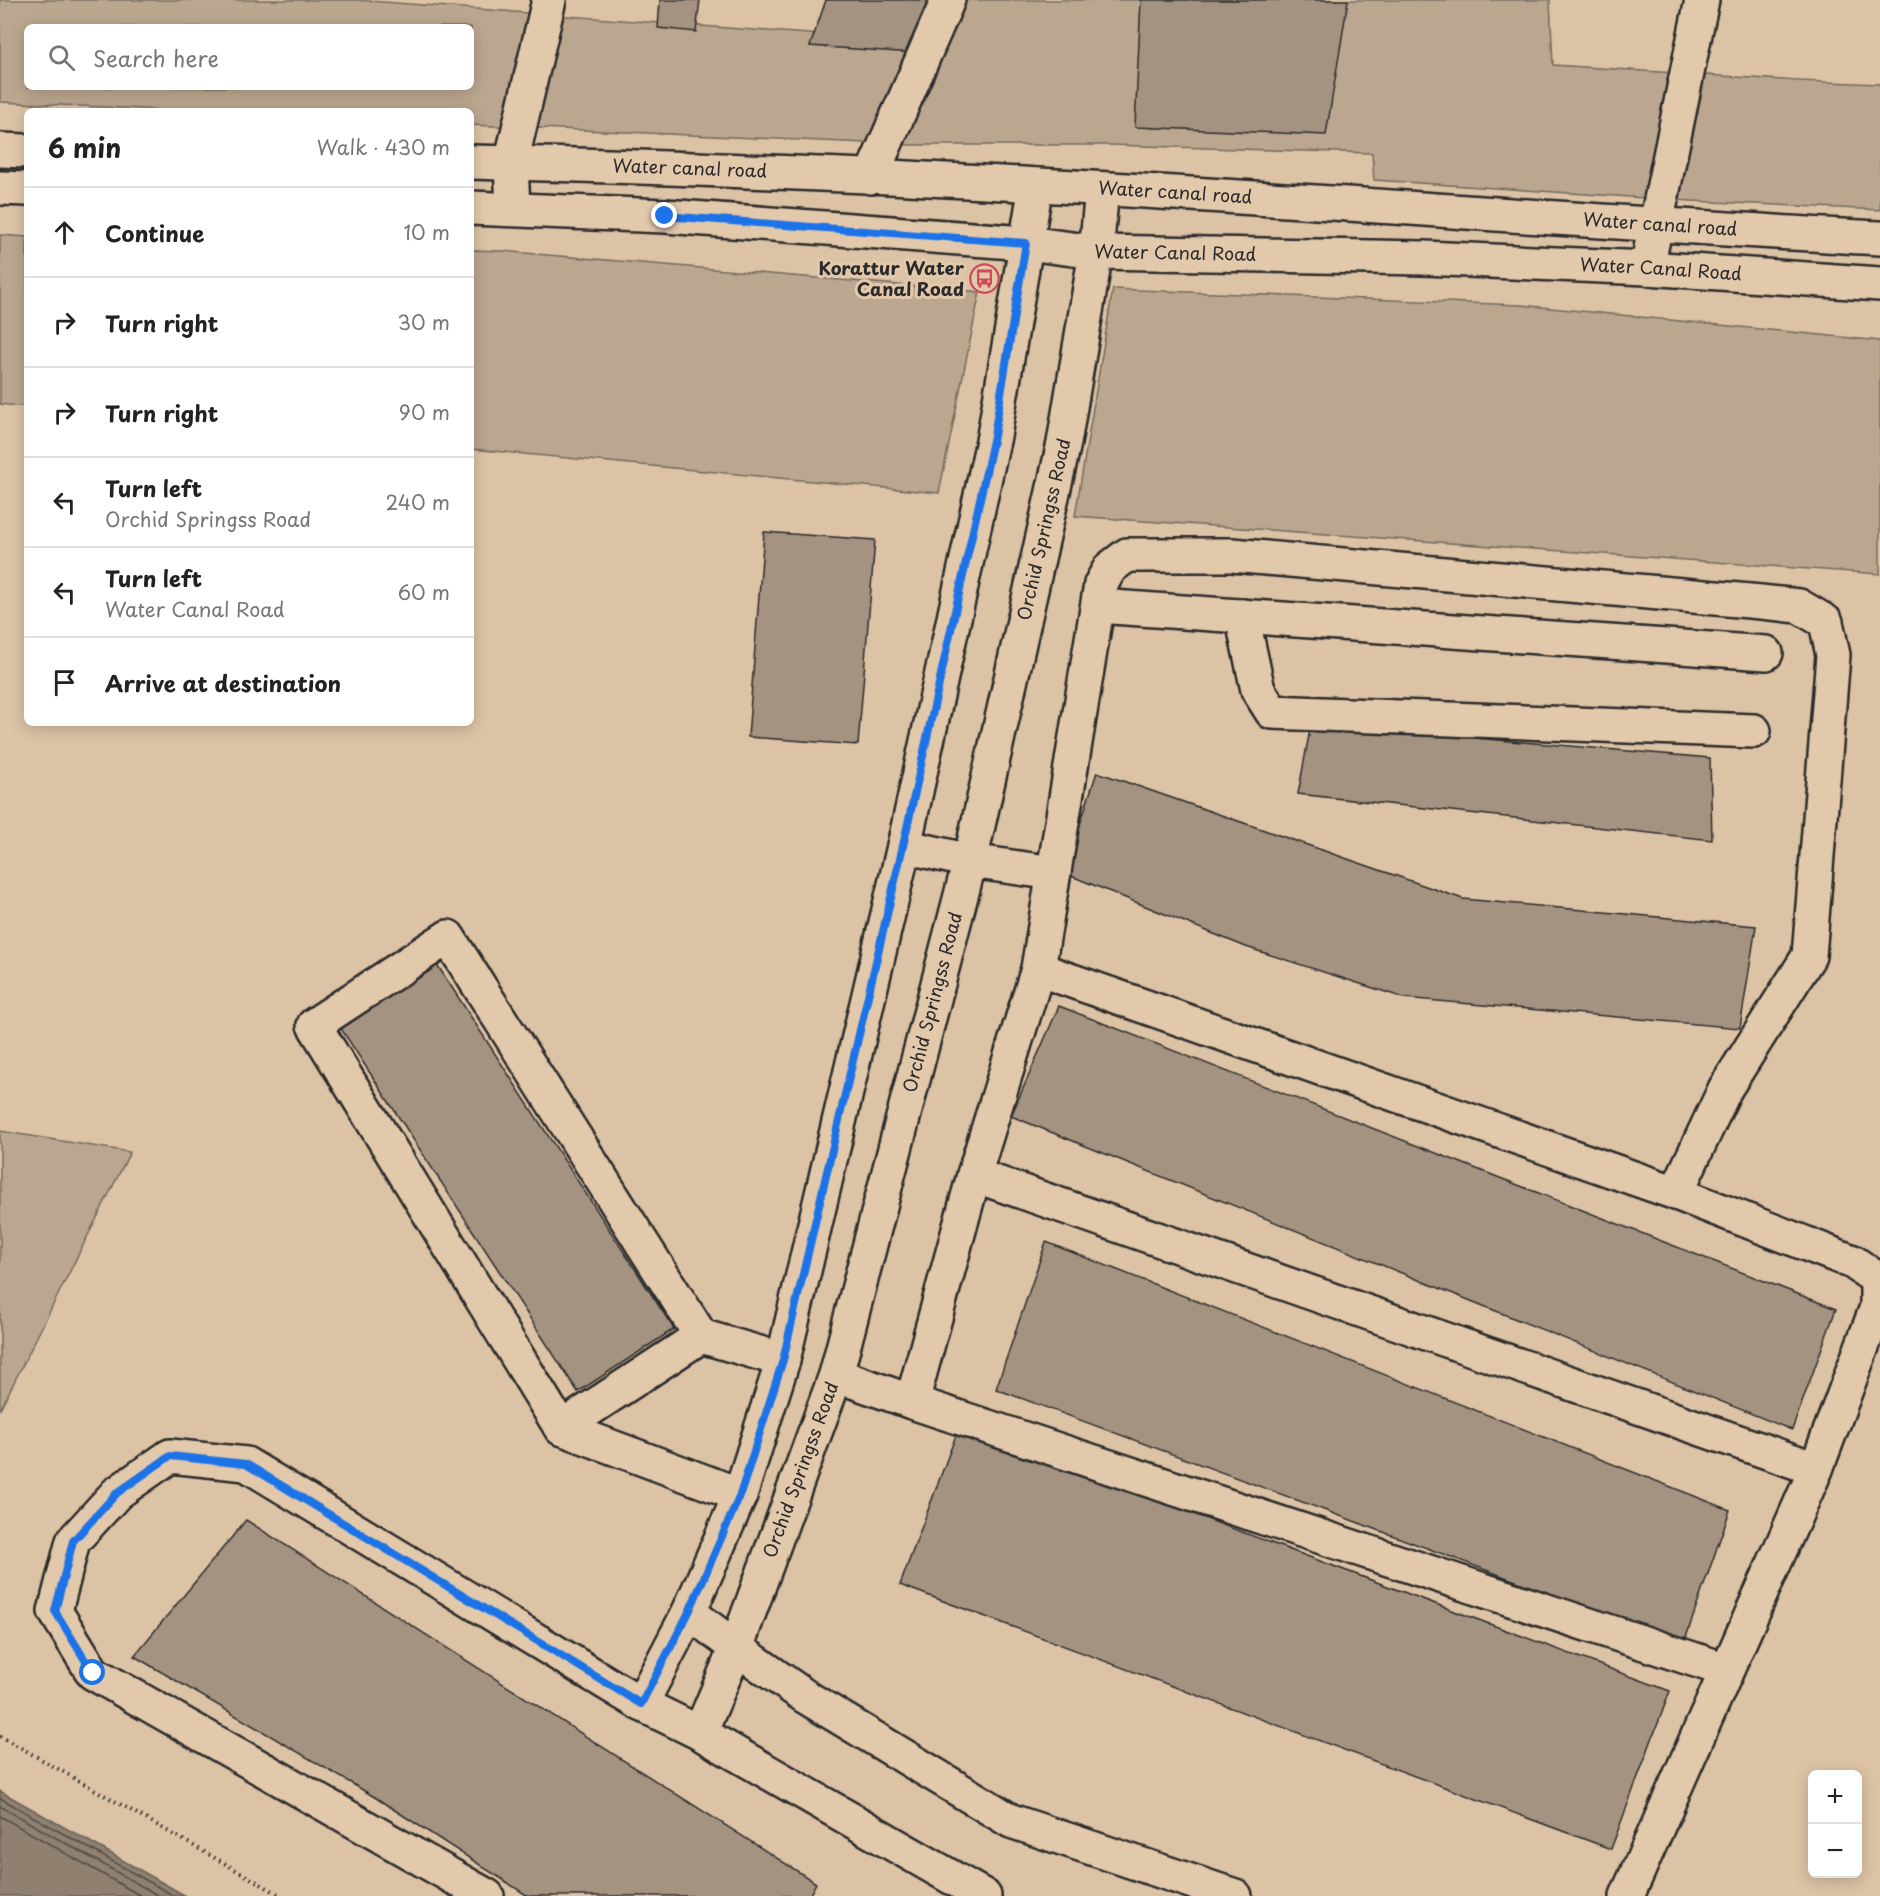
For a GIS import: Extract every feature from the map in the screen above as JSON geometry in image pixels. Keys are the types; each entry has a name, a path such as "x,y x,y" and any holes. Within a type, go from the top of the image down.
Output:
{"street":[{"path":"513,209 511,163 549,0"},
{"path":"871,177 948,0"},
{"path":"1647,268 1702,0"},
{"path":"0,150 24,151"},
{"name":"Water canal road","path":"474,162 1036,185 1655,226 1880,238"},
{"path":"641,1704 689,1612 740,1495 783,1360 903,846 994,436 1036,185"},
{"path":"0,188 24,189"},
{"name":"Orchid Springss Road","path":"700,1733 736,1648 836,1375 970,861 1064,443 1096,252 1102,189"},
{"name":"Water Canal Road","path":"474,207 665,216 1026,243 1096,252 1412,258 1647,268 1880,284"},
{"path":"1503,262 1510,216"},
{"path":"912,1402 974,1174 1038,969 1101,584 1110,568 1127,555 1232,555 1799,606 1826,622 1833,655 1809,956 1725,1089 1676,1193"},
{"path":"1098,606 1766,653"},
{"path":"1242,616 1258,690 1272,712 1754,731"},
{"path":"903,846 970,861 1054,873"},
{"path":"740,1495 561,1428 314,1025 448,937 701,1336 783,1360"},
{"path":"1038,969 1676,1193 1853,1262 1877,1279 1877,1307 1816,1469 1627,1896"},
{"path":"974,1174 1816,1469"},
{"path":"561,1428 701,1336"},
{"path":"836,1375 1726,1670"},
{"path":"487,1896 93,1673 55,1611 73,1541 117,1493 170,1456 246,1464 641,1704 700,1733 984,1896"},
{"path":"689,1612 806,1697 1011,1821 1235,1896"}],"path":[{"path":"0,1736 282,1896"}],"shaded area":[{"path":"0,0 355,0 943,44 964,0 1550,0 1553,65 1880,84 1880,210 1691,201 1374,180 1372,153 1110,145 911,145 474,125 474,108 122,108 0,102"},
{"path":"0,235 24,237 24,407 0,404"},
{"path":"474,250 980,292 939,493 474,449"},
{"path":"1113,289 1521,305 1880,341 1880,574 1075,516"},
{"path":"0,1131 130,1152 0,1410"}],"water":[{"path":"0,1791 186,1896 0,1896"}],"building":[{"path":"660,0 700,0 696,32 658,28"},
{"path":"826,0 936,0 914,53 810,46"},
{"path":"1141,0 1348,0 1326,135 1135,127"},
{"path":"764,532 875,540 858,745 748,737"},
{"path":"1311,724 1710,758 1712,840 1298,794"},
{"path":"1097,772 1463,899 1756,926 1740,1028 1404,998 1246,947 1064,873"},
{"path":"434,960 674,1329 578,1392 338,1024"},
{"path":"1059,1006 1836,1309 1792,1430 1011,1116"},
{"path":"1046,1242 1730,1510 1684,1643 996,1389"},
{"path":"959,1427 1670,1691 1611,1849 900,1585"},
{"path":"246,1520 816,1883 809,1896 528,1896 373,1796 134,1656"}],"place":[{"name":"Korattur Water Canal Road","path":"985,279"}],"route":[{"path":"93,1673 55,1611 73,1541 117,1493 170,1456 246,1464 641,1704 689,1612 740,1495 783,1360 903,846 994,436 1026,243 665,216"}]}
